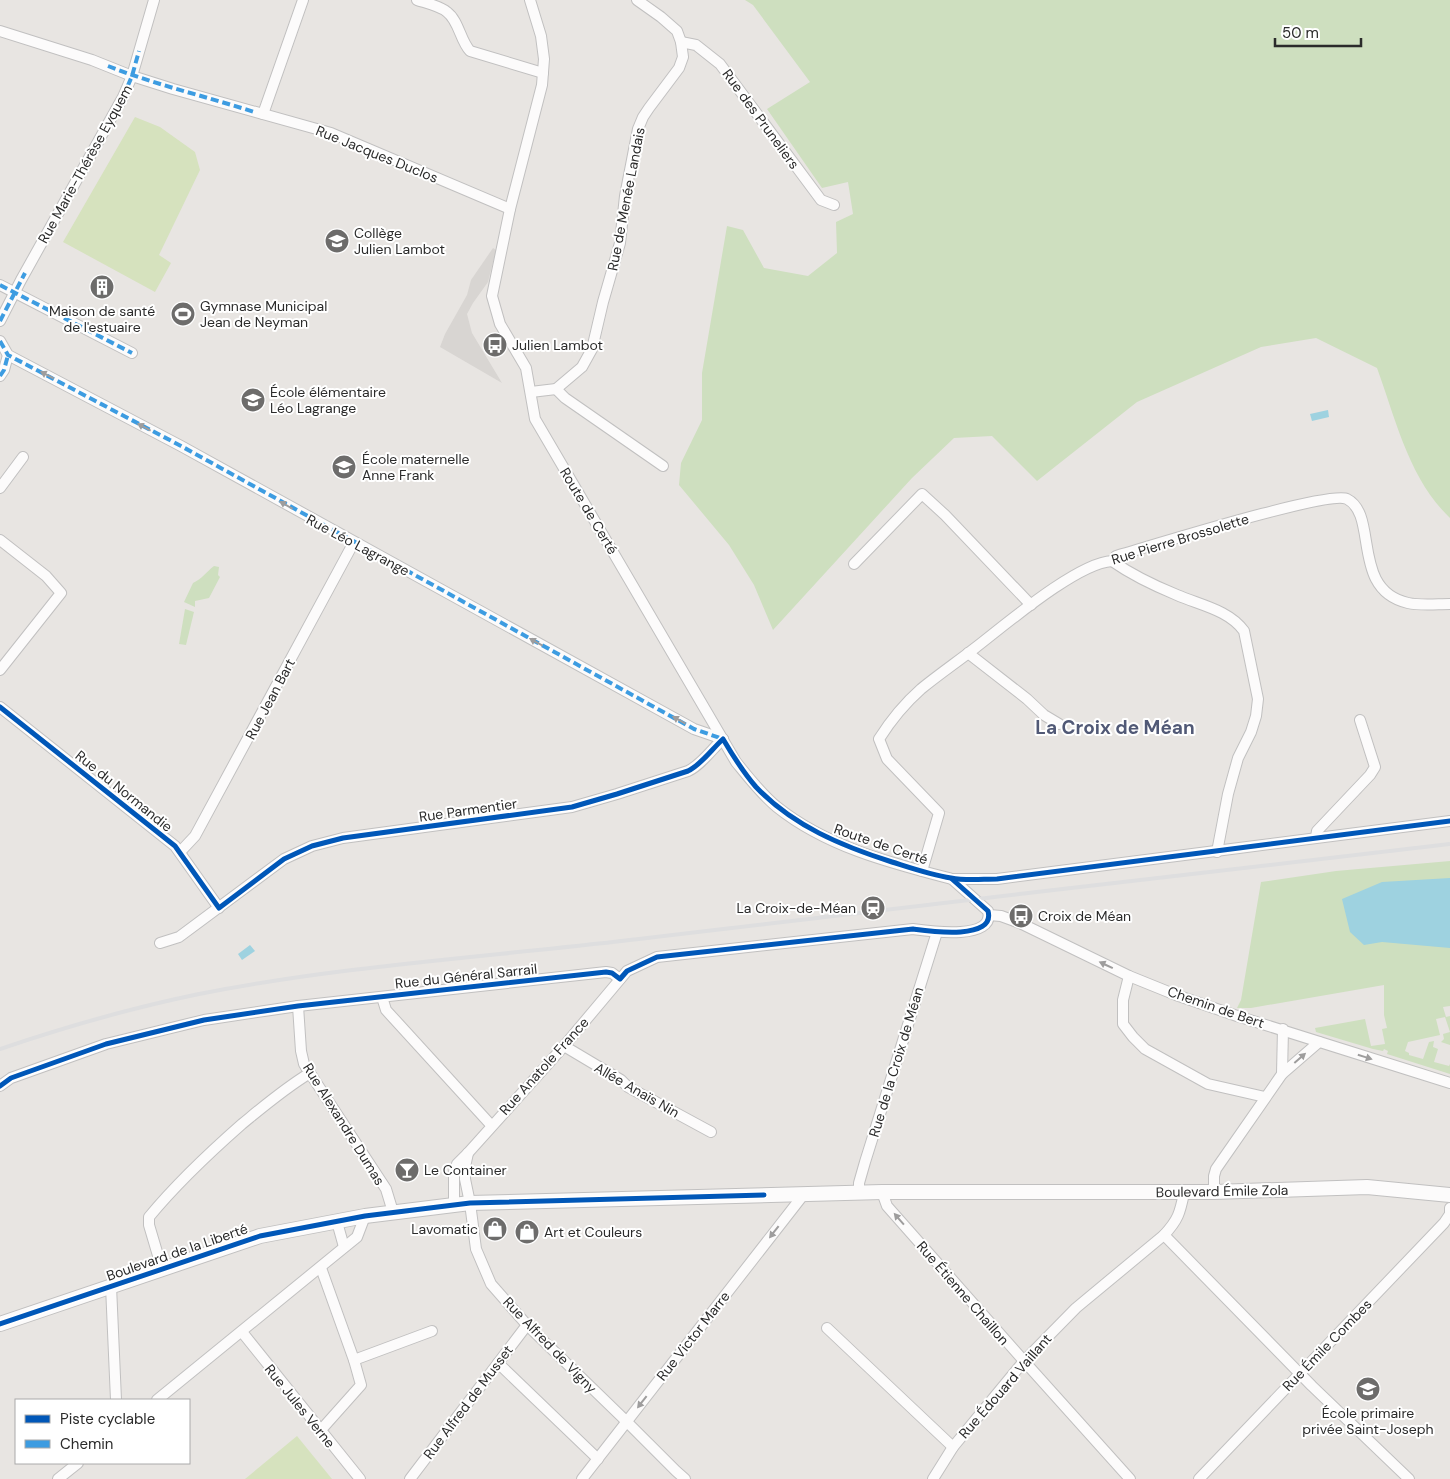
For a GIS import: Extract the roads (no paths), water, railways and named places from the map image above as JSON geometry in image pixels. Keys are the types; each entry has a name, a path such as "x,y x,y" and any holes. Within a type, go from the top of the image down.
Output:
{"main road":[{"name":"Boulevard Émile Zola","path":"804,1194 859,1192 1184,1193 1367,1187 1450,1195"},
{"name":"Boulevard de la Liberté","path":"0,1324 260,1236 365,1216 470,1203 804,1194"}],"street":[{"name":"Rue Marie-Thérèse Eyquem","path":"0,321 14,292 123,97 132,76 154,0"},
{"path":"263,114 303,0"},
{"path":"416,0 447,12 455,21 463,44 470,51 543,73"},
{"name":"Route de Certé","path":"530,0 541,36 544,59 542,85 510,209 492,296 500,324 526,368 535,418 736,762 756,787 778,807 811,830 843,846 952,879"},
{"path":"636,0 661,17 677,31 681,42"},
{"name":"Rue Jacques Duclos","path":"0,31 92,60 132,76 331,133 510,209"},
{"name":"Rue des Pruneliers","path":"681,42 696,45 720,64 821,200 834,205"},
{"name":"Rue de Menée Landais","path":"556,389 582,367 592,349 620,243 625,196 638,129 649,108 679,68 683,56 681,42"},
{"path":"0,285 132,353"},
{"path":"0,341 8,355 4,370 0,376"},
{"name":"Rue Léo Lagrange","path":"8,355 181,446 694,729 723,740"},
{"path":"531,392 556,389 565,398 663,466"},
{"path":"0,488 23,457"},
{"path":"854,564 922,494 1031,605"},
{"name":"Rue Pierre Brossolette","path":"922,871 939,813 887,759 880,739 892,719 920,690 1031,605 1074,576 1102,562 1112,561 1116,556 1292,505 1336,497 1346,498 1360,512 1366,548 1375,579 1386,591 1397,599 1410,603 1450,604"},
{"path":"0,540 46,576 61,593 0,670"},
{"name":"Rue Jean Bart","path":"180,852 195,836 354,542"},
{"path":"1112,561 1126,571 1177,595 1228,615 1238,622 1244,631 1258,699 1256,716 1251,732 1238,758 1218,848"},
{"path":"968,653 1027,699 1044,716 1059,724"},
{"name":"Rue du Normandie","path":"0,706 175,846 219,908"},
{"path":"1316,837 1317,831 1370,775 1375,767 1360,720"},
{"name":"Rue Parmentier","path":"160,943 179,937 284,859 312,846 342,838 572,807 688,771 694,768 723,740"},
{"path":"952,879 997,880 1218,848 1450,822"},
{"path":"620,979 627,971 657,957 913,929 956,932 975,930 983,926 989,915 984,906 952,879"},
{"name":"Chemin de Bert","path":"989,915 1002,916 1020,923 1129,976 1184,998 1450,1083"},
{"name":"Rue de la Croix de Méan","path":"859,1192 859,1183 865,1162 937,932"},
{"name":"Rue du Général Sarrail","path":"0,1086 11,1078 106,1044 204,1020 298,1006 606,972 612,972 620,979"},
{"path":"1129,976 1123,1000 1123,1024 1144,1049 1208,1084 1265,1097"},
{"name":"Rue Anatole France","path":"454,1205 454,1172 456,1164 564,1046 620,979"},
{"path":"382,997 386,1010 491,1125"},
{"name":"Rue Alexandre Dumas","path":"298,1006 301,1051 304,1064 386,1190 393,1212"},
{"path":"1282,1074 1283,1029"},
{"path":"1214,1192 1216,1168 1265,1097 1282,1074 1319,1042"},
{"name":"Allée Anaïs Nin","path":"564,1046 621,1080 628,1087 711,1132"},
{"path":"162,1269 148,1225 149,1217 214,1149 266,1104 310,1073"},
{"path":"468,1153 465,1179 470,1203"},
{"name":"Rue Étienne Chaillon","path":"882,1192 887,1206 1130,1479"},
{"name":"Rue Édouard Vaillant","path":"933,1479 953,1447 1024,1361 1076,1308 1164,1235 1175,1223 1184,1193"},
{"name":"Rue Victor Marre","path":"582,1479 804,1194"},
{"name":"Rue Alfred de Vigny","path":"470,1203 476,1249 491,1284 527,1326 627,1422 672,1475 685,1479"},
{"name":"Rue Émile Combes","path":"1199,1479 1444,1223 1450,1214 1450,1208"},
{"path":"158,1399 357,1237 365,1216"},
{"path":"337,1222 344,1247"},
{"path":"1164,1235 1300,1373 1409,1479"},
{"path":"320,1431 361,1385 321,1268"},
{"path":"111,1286 116,1399"},
{"name":"Rue Alfred de Musset","path":"410,1479 527,1326"},
{"path":"827,1328 953,1447"},
{"path":"354,1360 432,1331"},
{"name":"Rue Jules Verne","path":"242,1332 360,1479"},
{"path":"498,1364 598,1459"},
{"path":"58,1479 77,1464"}],"water":[{"path":"1328,410 1329,417 1312,421 1310,414"},
{"path":"1450,878 1450,948 1382,942 1364,945 1350,932 1342,899 1382,882"},
{"path":"250,945 255,951 242,960 238,954"}],"railway":[{"path":"0,1049 148,1005 252,984 306,976 1450,844"}],"place":[{"name":"Collège Julien Lambot","path":"337,241"},
{"name":"Maison de santé de l'estuaire","path":"102,287"},
{"name":"Gymnase Municipal Jean de Neyman","path":"183,314"},
{"name":"Julien Lambot","path":"495,345"},
{"name":"École élémentaire Léo Lagrange","path":"253,400"},
{"name":"École maternelle Anne Frank","path":"344,467"},
{"name":"La Croix-de-Méan","path":"873,908"},
{"name":"Croix de Méan","path":"1021,916"},
{"name":"Le Container","path":"407,1170"},
{"name":"Lavomatic","path":"495,1229"},
{"name":"Art et Couleurs","path":"527,1232"},
{"name":"École primaire privée Saint-Joseph","path":"1368,1389"}],"district":[{"name":"La Croix de Méan","path":"1115,727"}]}
